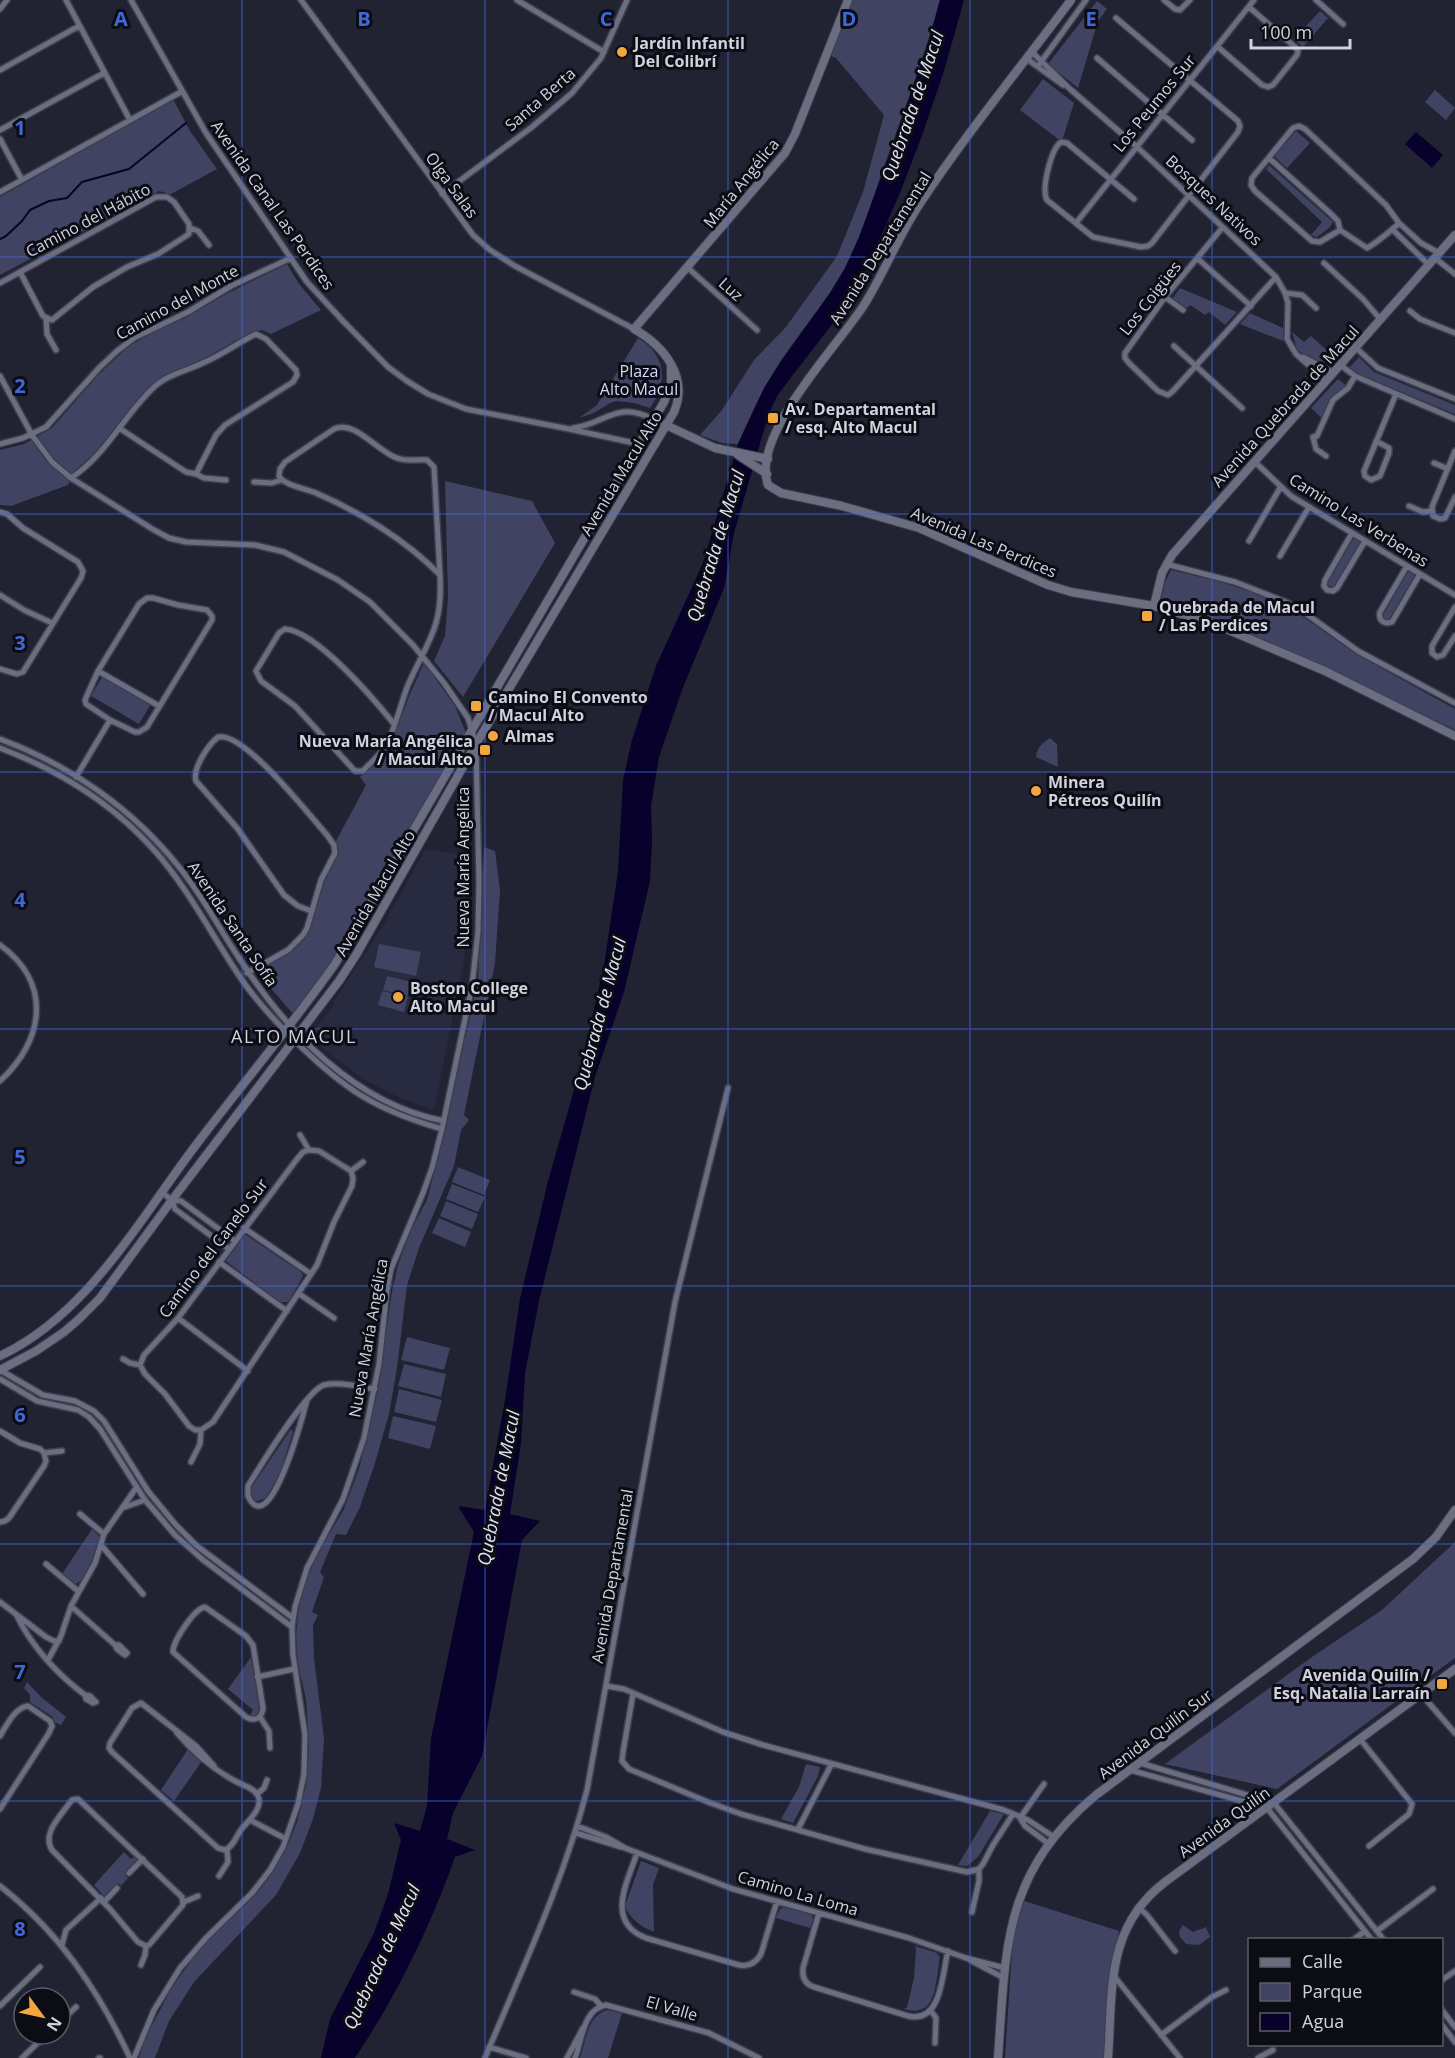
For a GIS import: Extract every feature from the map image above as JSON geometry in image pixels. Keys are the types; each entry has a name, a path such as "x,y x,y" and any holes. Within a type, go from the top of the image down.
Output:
{"street":[{"path":"0,9 8,0"},
{"path":"66,0 130,120"},
{"name":"Avenida Canal Las Perdices","path":"131,0 181,92 211,141 307,282 388,367 417,388 466,409 639,444"},
{"name":"Olga Salas","path":"301,0 467,228 490,250 533,277 634,329"},
{"path":"517,0 604,52"},
{"name":"Santa Berta","path":"442,194 563,101 593,69 604,52 627,0"},
{"name":"María Angélica","path":"634,329 785,153 795,134 848,0"},
{"name":"Avenida Departamental","path":"768,459 771,442 782,418 864,305 911,217 978,122 1071,0"},
{"path":"1038,66 1086,0"},
{"path":"1164,0 1177,10 1183,9 1190,0"},
{"name":"Los Peumos Sur","path":"1076,223 1254,0"},
{"path":"1316,0 1343,24"},
{"path":"1218,47 1262,85 1268,87 1273,85 1298,51 1249,7"},
{"path":"1116,18 1238,121 1240,126 1239,132 1148,246 1141,247 1093,237 1047,200 1044,192 1053,153 1061,142 1070,145 1134,200"},
{"path":"0,70 79,26"},
{"name":"Bosques Nativos","path":"1030,55 1042,60 1070,89"},
{"name":"Bosques Nativos","path":"1030,55 1038,66 1070,89 1136,146 1276,277 1286,293 1287,339 1296,354"},
{"path":"1097,58 1192,140"},
{"path":"0,130 104,73"},
{"path":"0,192 181,92"},
{"path":"1340,230 1320,242 1312,241 1251,185 1252,178 1293,128 1302,127 1386,205 1399,223 1434,258"},
{"path":"0,139 22,180"},
{"path":"1269,158 1338,221 1340,230 1367,248 1386,232 1393,230 1399,223"},
{"name":"Camino del Hábito","path":"0,283 160,196 172,200 190,228 198,231 209,245"},
{"path":"46,318 55,319 93,287 128,267 158,254 186,236 190,228"},
{"name":"Los Coigües","path":"1222,228 1165,297 1125,353 1125,358 1158,391 1168,394 1276,277"},
{"path":"1393,230 1455,274"},
{"name":"Avenida Quebrada de Macul","path":"1154,606 1166,564 1178,548 1455,235"},
{"name":"Camino del Monte","path":"0,444 32,435 54,420 99,368 134,338 188,312 231,286 291,258"},
{"path":"1198,259 1251,306"},
{"path":"1324,262 1363,299 1380,319"},
{"name":"Luz","path":"687,267 757,330"},
{"name":"Camino del Hábito","path":"20,272 46,318 47,334 56,350"},
{"path":"1286,293 1302,295 1316,308"},
{"path":"1165,297 1182,310"},
{"path":"1410,311 1420,320 1455,333"},
{"name":"Avenida Macul Alto","path":"0,1370 36,1350 79,1319 106,1290 171,1200 321,1006 356,955 476,744 676,407 678,379 671,364 658,347 634,329"},
{"path":"71,478 93,460 147,394 164,380 205,362 256,334 262,336 296,370 296,378 272,397 220,430 196,474"},
{"path":"1174,346 1242,408"},
{"path":"1355,347 1378,368 1455,399"},
{"path":"1296,354 1332,372"},
{"path":"1296,354 1325,380"},
{"name":"Avenida Macul Alto","path":"0,1356 35,1336 78,1300 108,1265 335,964 670,389 671,364"},
{"path":"1339,364 1355,376 1455,419"},
{"name":"Nueva María Angélica","path":"0,376 32,435 52,462 71,478 154,530 170,538 190,542 265,546 303,560 370,602 393,623 454,697 472,729 476,744 479,883 476,958 472,986 442,1129 423,1193 391,1269 375,1389 364,1438 337,1514 307,1568 293,1618 294,1669 304,1720 305,1766 298,1804 286,1839 259,1886 200,1945 173,1978 151,2016 132,2058"},
{"path":"1326,456 1316,449 1313,438 1317,436 1333,400 1348,388 1355,376"},
{"path":"1376,441 1386,445 1389,453 1380,476 1371,480 1365,476 1364,471 1376,441 1396,394"},
{"name":"Avenida Canal Las Perdices","path":"569,429 621,411 637,412 704,444 757,461"},
{"path":"282,480 279,471 285,462 342,426 351,428 397,458 410,461 426,460 434,467 441,602 438,620 408,687 388,741 382,752 363,771 355,771 295,706 261,681 257,674 258,667 279,633 285,629 293,631 316,645 341,665 394,724"},
{"path":"119,428 186,472 204,478 226,480"},
{"path":"1431,511 1455,451"},
{"path":"757,461 768,459 766,474"},
{"name":"Avenida Las Perdices","path":"757,461 766,474 768,485 781,493 902,522 940,536 1048,585 1071,592 1154,606 1212,623 1325,671 1455,736"},
{"name":"Camino Las Verbenas","path":"1254,461 1280,488 1455,595"},
{"path":"1434,463 1455,474"},
{"path":"254,482 272,483 282,480 319,494 355,513 404,545 440,575"},
{"path":"1249,541 1280,488"},
{"path":"1431,511 1437,519 1445,518 1455,497"},
{"path":"1409,506 1423,512 1431,511"},
{"path":"1280,555 1309,507"},
{"path":"0,512 7,514 23,528 78,562 83,568 81,578 23,672 17,674 0,669"},
{"path":"1352,533 1325,580 1324,586 1327,590 1333,591 1337,588 1365,541"},
{"path":"1166,564 1235,582 1286,602 1301,610 1358,651 1455,702"},
{"path":"1407,566 1380,612 1382,621 1392,622 1420,574"},
{"path":"0,595 24,610 52,623"},
{"path":"147,598 207,610 212,616 210,625 147,727 139,732 110,720 86,704 85,700 98,671 139,604 147,598"},
{"path":"1455,607 1432,646 1432,653 1437,657 1443,655 1455,636"},
{"path":"98,671 159,706"},
{"path":"73,783 110,720"},
{"path":"240,977 294,945 307,928 321,880 335,853 334,845 262,762 228,737 218,737 213,741 196,771 196,782 249,843 284,895 298,906 311,911"},
{"name":"Avenida Santa Sofía","path":"0,739 44,758 77,776 125,811 168,853 200,894 248,972 287,1028"},
{"name":"Avenida Santa Sofía","path":"0,748 73,783 115,813 153,848 185,890 240,977 265,1010 297,1037 372,1094 397,1107 444,1121"},
{"path":"0,945 16,959 26,972 33,988 36,1015 34,1032 27,1048 18,1063 0,1081"},
{"name":"Avenida Santa Sofía","path":"297,1037 327,1072 358,1095 393,1113 442,1129"},
{"name":"Avenida Departamental","path":"484,2058 555,1893 576,1833 587,1790 675,1302 728,1088"},
{"path":"123,1359 140,1365 144,1374 165,1394 189,1426 201,1431 211,1425 320,1259 334,1222 352,1186 351,1172 319,1151 309,1150 300,1135"},
{"name":"Camino del Canelo Sur","path":"140,1365 144,1354 178,1318 297,1159 303,1152 309,1150"},
{"path":"351,1172 363,1162"},
{"path":"161,1192 171,1200 175,1209 229,1249"},
{"path":"171,1200 181,1201 235,1241"},
{"path":"244,1228 311,1274"},
{"path":"219,1262 286,1311"},
{"path":"298,1293 334,1318"},
{"path":"178,1318 248,1371"},
{"path":"0,1370 43,1395 75,1401 94,1411 106,1424 148,1491 176,1526 197,1546 293,1618"},
{"path":"0,1379 37,1401 78,1410 90,1417 145,1500 188,1547 292,1628"},
{"path":"307,1400 287,1463 272,1497 262,1505 252,1503 248,1496 248,1486 307,1400 318,1388 327,1384 375,1389"},
{"path":"0,1431 20,1443 40,1449 46,1461 9,1518 0,1522"},
{"path":"190,1462 201,1444 201,1431"},
{"path":"44,1453 62,1451"},
{"path":"48,1660 59,1641 78,1591 95,1563 104,1534 136,1488"},
{"path":"124,1508 145,1500"},
{"name":"Avenida Quilín Sur","path":"998,2058 1009,1936 1019,1898 1051,1840 1081,1808 1413,1559 1436,1537 1455,1510"},
{"path":"80,1514 104,1534"},
{"path":"101,1545 143,1594"},
{"path":"46,1564 78,1591"},
{"path":"0,1602 46,1637 59,1641"},
{"path":"71,1606 115,1645"},
{"path":"208,1608 248,1638 254,1648 257,1677 263,1708 260,1717 254,1720 246,1717 174,1654 174,1644 198,1609 208,1608"},
{"path":"17,1616 31,1639 48,1660 62,1676 85,1695"},
{"path":"257,1677 294,1669"},
{"name":"Avenida Quilín","path":"1108,2058 1114,1976 1121,1939 1138,1907 1165,1881 1455,1669"},
{"path":"606,1686 624,1689 723,1732 831,1765 1004,1810 1028,1820 1051,1840"},
{"path":"633,1694 623,1752 622,1761 625,1766 648,1778 708,1802 865,1849 959,1871 974,1872 979,1869 1013,1814"},
{"path":"1421,1694 1455,1732"},
{"path":"227,1850 218,1848 111,1752 109,1748 111,1739 132,1708 138,1703 145,1705 196,1746 214,1766 257,1794"},
{"path":"0,1736 16,1712 25,1706 50,1721 49,1733 0,1809"},
{"path":"260,1717 269,1731 270,1748"},
{"path":"1360,1739 1412,1804 1409,1814 1369,1846"},
{"path":"1140,1763 1274,1803 1382,1938"},
{"path":"798,1829 831,1765"},
{"path":"1130,1770 1267,1808 1370,1938"},
{"path":"257,1794 264,1788 267,1780"},
{"path":"1020,1818 1044,1784"},
{"path":"219,1876 228,1865 227,1850 250,1820 258,1805 257,1794"},
{"path":"146,1946 138,1942 48,1843 50,1831 72,1800 78,1798 81,1800 176,1889 184,1902"},
{"path":"250,1820 286,1839"},
{"name":"Camino La Loma","path":"577,1826 606,1837 637,1853 712,1882 948,1951 1004,1978"},
{"name":"Camino La Loma","path":"576,1833 625,1848"},
{"path":"637,1853 622,1900 622,1914 635,1932 646,1938 739,1965 752,1964 760,1954 777,1901"},
{"path":"129,1873 142,1858"},
{"path":"972,1912 979,1881 979,1869"},
{"path":"0,1887 62,1946 99,1996 132,2058"},
{"path":"50,1933 66,1930 117,1888"},
{"path":"1377,1931 1433,1889"},
{"path":"141,1965 146,1946 156,1939 184,1902 198,1896"},
{"path":"1138,1907 1175,1951"},
{"path":"819,1913 803,1968 805,1980 814,1987 913,2017 922,2017 931,2011 937,2002 948,1951"},
{"path":"62,1946 66,1930"},
{"path":"1356,1938 1365,1931"},
{"name":"Camino La Loma","path":"966,1958 1005,1968"},
{"path":"0,2006 40,1967"},
{"path":"1114,1976 1180,2058"},
{"path":"1161,2035 1212,1997 1226,1990"},
{"name":"El Valle","path":"574,1992 595,1999 601,2006 613,2005 709,2033 759,2058"},
{"path":"567,2058 592,2013 601,2006"},
{"path":"72,2011 76,2007"},
{"path":"931,2011 936,2018 935,2043"},
{"path":"1443,2011 1455,2026"},
{"path":"1443,2026 1455,2042"},
{"path":"575,2058 584,2027"},
{"path":"22,2058 34,2046"},
{"path":"489,2048 526,2058"},
{"path":"1258,2058 1267,2051 1273,2050"}],"shaded area":[{"name":"Boston College Alto Macul","path":"426,849 469,855 464,959 435,1107 431,1109 402,1099 363,1079 312,1037 314,1034 312,1033 334,1005 333,1003 388,918"}],"green space":[{"path":"851,0 940,0 865,222 850,258 830,293 775,369 738,444 722,443 700,435 722,410 754,360 786,327 837,256 863,192 884,115 836,58 831,56"},
{"path":"1097,1 1107,9 1098,21 1078,88 1048,64"},
{"path":"1320,11 1328,18 1303,47 1294,39"},
{"path":"1043,79 1074,103 1063,138 1058,139 1020,110"},
{"path":"1435,90 1455,108 1446,120 1425,102"},
{"path":"173,99 190,131 217,169 171,194 159,191 0,275 0,197"},
{"path":"1296,131 1310,143 1287,168 1274,156"},
{"path":"1269,165 1333,222 1329,228 1317,237 1311,235 1322,222 1266,169"},
{"path":"287,264 299,284 321,310 271,334 262,330 249,333 205,358 170,373 145,391 94,454 73,472 68,485 11,506 0,505 0,450 24,444 52,428 98,375 129,346"},
{"path":"1180,288 1237,312 1225,325 1209,312 1205,315 1190,305 1187,308 1172,299"},
{"path":"1250,313 1283,328 1283,341 1240,324"},
{"path":"1292,332 1304,342 1311,336 1332,355 1323,365 1297,350"},
{"name":"Plaza Alto Macul","path":"638,338 655,353 662,370 660,389 650,408 617,401 579,418 597,405"},
{"path":"1359,357 1374,372 1455,405 1455,414 1355,373 1349,368"},
{"path":"1338,379 1348,387 1334,395 1329,401 1323,419 1311,408"},
{"path":"445,481 532,501 555,543 463,697 434,661 445,636 448,597"},
{"path":"1354,538 1361,542 1334,587 1331,587 1328,581"},
{"path":"1171,570 1221,582 1266,597 1299,614 1356,654 1455,709 1455,730 1273,645 1160,604 1165,582"},
{"path":"1408,571 1415,575 1389,620 1386,620 1383,615"},
{"path":"424,663 455,706 466,733 332,961 294,1015 256,971 288,954 306,937 323,885 339,852 336,841 366,785 360,777 381,759 389,748"},
{"path":"104,674 152,702 139,724 91,696"},
{"path":"1050,738 1057,744 1058,767 1036,757 1040,746"},
{"path":"484,847 495,851 500,890 495,963 464,1115 469,1120 461,1130 454,1166 419,1248 407,1285 389,1414 375,1463 360,1507 346,1535 336,1534 320,1572 324,1577 312,1612 318,1615 313,1625 314,1658 324,1738 321,1788 313,1819 300,1853 276,1895 194,1982 169,2021 155,2058 139,2058 145,2039 171,1989 200,1948 262,1887 286,1850 297,1822 306,1786 309,1744 306,1699 298,1665 296,1634 299,1605 306,1579 343,1511 359,1469 378,1390 392,1291 398,1265 411,1230 427,1200 440,1150 478,980"},
{"path":"379,944 421,952 416,976 374,967"},
{"path":"387,976 411,982 408,996 383,990"},
{"path":"382,991 408,997 404,1012 378,1005"},
{"path":"458,1167 490,1180 484,1195 452,1182"},
{"path":"452,1184 485,1197 478,1212 446,1199"},
{"path":"446,1201 478,1214 472,1229 440,1216"},
{"path":"439,1218 471,1232 465,1247 432,1233"},
{"path":"246,1235 301,1272 303,1276 288,1302 280,1302 226,1261 242,1236"},
{"path":"407,1337 450,1348 444,1370 401,1360"},
{"path":"404,1364 446,1374 441,1397 398,1386"},
{"path":"399,1389 442,1400 436,1422 394,1412"},
{"path":"393,1416 436,1426 430,1449 388,1438"},
{"path":"291,1429 293,1432 280,1473 266,1498 257,1501 253,1499 250,1490"},
{"path":"92,1529 100,1537 97,1549 88,1571 80,1582 75,1584 62,1574"},
{"path":"1455,1542 1455,1658 1277,1789 1165,1764 1309,1659 1382,1610"},
{"path":"251,1657 260,1706 260,1712 255,1716 250,1715 253,1710 228,1689"},
{"path":"27,1682 41,1697 66,1717 61,1725 30,1702 30,1695 24,1688"},
{"path":"188,1749 202,1761 174,1801 161,1790"},
{"path":"806,1764 820,1767 818,1776 793,1823 781,1819 799,1787"},
{"path":"990,1811 1004,1814 978,1857 967,1866 958,1865"},
{"path":"124,1852 131,1859 135,1856 139,1859 125,1874 128,1878 121,1886 118,1883 104,1896 94,1885"},
{"path":"641,1861 659,1868 653,1885 654,1932 636,1922 625,1906"},
{"path":"1018,1899 1119,1931 1114,1955 1105,2058 1005,2058 1014,1920"},
{"path":"784,1907 812,1915 813,1921 810,1928 776,1918 780,1909"},
{"path":"1183,1925 1193,1932 1206,1927 1210,1937 1199,1945 1186,1944 1180,1937 1179,1931"},
{"path":"915,1946 937,1953 940,1957 933,1996 923,2009 915,2011 904,2009 907,2007 914,1978"},
{"path":"607,2010 622,2013 608,2058 580,2058 591,2023 600,2013"}],"water":[{"name":"Quebrada de Macul","path":"940,0 964,0 944,71 923,133 869,263 843,310 777,396 768,416 734,533 724,588 682,690 659,757 651,806 650,881 624,992 595,1077 539,1301 525,1373 521,1443 510,1514 540,1521 522,1540 482,1756 453,1813 447,1839 475,1850 455,1857 435,1910 411,1960 385,2010 355,2058 321,2058 330,2019 374,1933 388,1894 401,1840 394,1823 420,1831 427,1806 431,1738 474,1532 458,1506 485,1510 520,1299 547,1185 581,1065 604,966 618,871 623,780 632,740 656,666 703,563 738,444 764,388 830,293 845,268 859,237 927,47"},
{"path":"1416,132 1443,155 1432,168 1405,144"}],"waterway":[{"path":"0,239 22,221 30,210 49,201 67,198 82,182 129,169 186,123"}],"place":[{"name":"Jardín Infantil Del Colibrí","path":"622,52"},
{"name":"Av. Departamental / esq. Alto Macul","path":"773,418"},
{"name":"Quebrada de Macul / Las Perdices","path":"1147,616"},
{"name":"Camino El Convento / Macul Alto","path":"476,706"},
{"name":"Almas","path":"493,736"},
{"name":"Nueva María Angélica / Macul Alto","path":"485,750"},
{"name":"Minera Pétreos Quilín","path":"1036,791"},
{"name":"Boston College Alto Macul","path":"398,997"},
{"name":"Avenida Quilín / Esq. Natalia Larraín","path":"1442,1684"}],"district":[{"name":"ALTO MACUL","path":"294,1037"}]}
